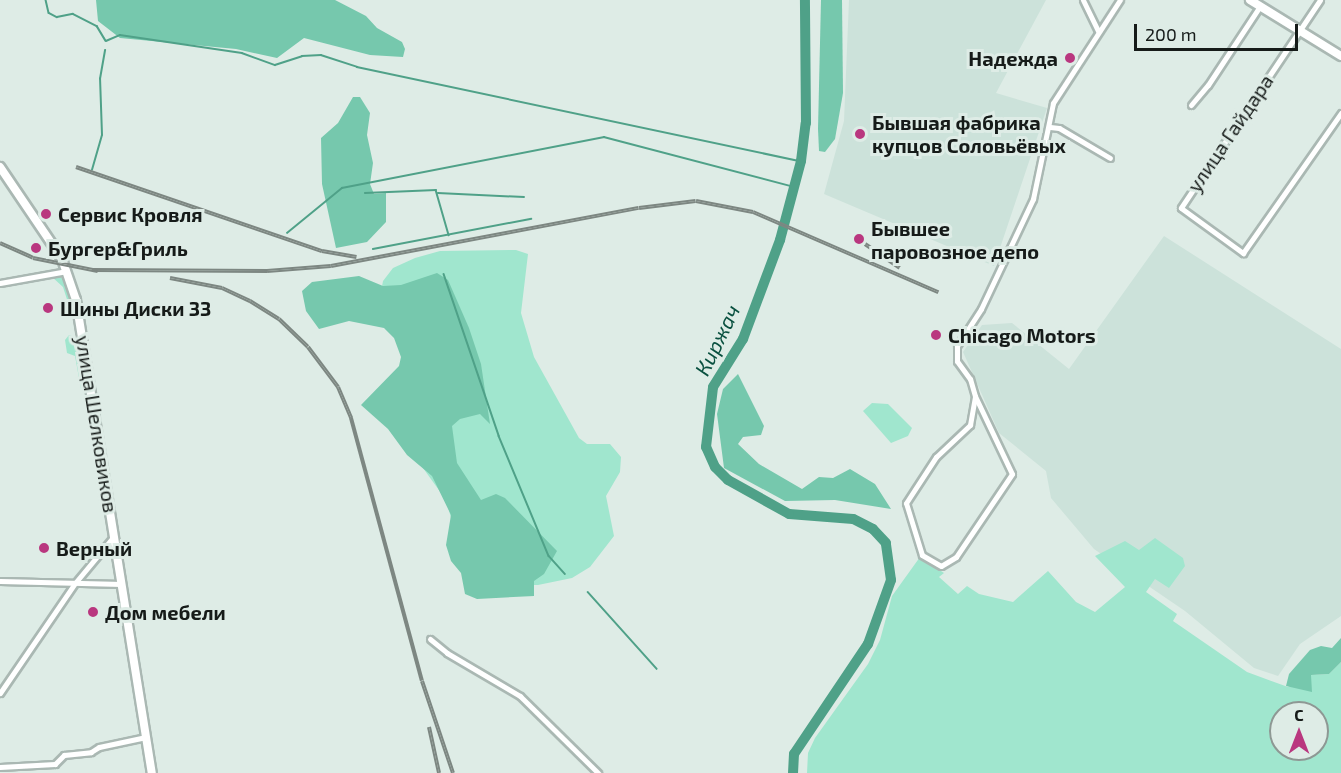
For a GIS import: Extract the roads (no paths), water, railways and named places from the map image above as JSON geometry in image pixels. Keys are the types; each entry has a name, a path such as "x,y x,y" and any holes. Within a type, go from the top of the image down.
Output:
{"street":[{"path":"1083,0 1098,31"},
{"path":"975,396 970,424 936,457 906,503 922,555 941,566 950,564 1012,474 975,396 955,354 981,309 1033,199 1050,127 1053,103 1120,0"},
{"path":"1250,0 1341,56"},
{"name":"улица Гайдара","path":"1320,0 1181,208 1243,253 1341,113"},
{"path":"1191,105 1208,85 1260,6"},
{"path":"1050,127 1059,128 1110,158"},
{"name":"улица Шелковиков","path":"0,167 68,271 80,320 152,773"},
{"path":"0,283 68,271"},
{"path":"0,693 75,583 115,535"},
{"path":"0,582 122,584"},
{"path":"430,639 447,653 520,696 598,773"},
{"path":"0,767 55,765 63,755 91,752 99,747 146,737"}],"waterway":[{"path":"46,0 49,13 57,17 73,14 97,26 106,41 120,35 242,53 275,65 302,56 321,55 357,67 801,161"},
{"name":"Киржач","path":"793,773 794,754 868,644 891,580 886,543 873,529 853,519 789,514 728,480 715,467 706,447 713,387 743,339 780,240 801,161 806,123 805,0"},
{"path":"92,170 102,135 100,79 105,50"},
{"path":"287,233 342,188 604,137 794,187"},
{"path":"365,193 436,190 449,235"},
{"path":"438,193 524,197"},
{"path":"373,249 531,219"},
{"path":"444,274 499,436 549,556 565,574"},
{"path":"588,592 657,669"}],"railway":[{"path":"76,167 322,251 356,257"},
{"path":"92,270 267,271 331,266 639,208 696,201 753,212 938,292"},
{"path":"0,243 33,258 98,271"},
{"path":"865,244 900,268"},
{"path":"170,278 222,288 250,301 279,319 308,347 338,387 351,418 422,681 453,773"},
{"path":"429,727 439,773"}],"place":[{"name":"Надежда","path":"1070,58"},
{"name":"Бывшая фабрика купцов Соловьёвых","path":"860,134"},
{"name":"Сервис Кровля","path":"46,214"},
{"name":"Бывшее паровозное депо","path":"859,239"},
{"name":"Бургер&Гриль","path":"36,248"},
{"name":"Шины Диски 33","path":"48,308"},
{"name":"Chicago Motors","path":"936,335"},
{"name":"Верный","path":"44,548"},
{"name":"Дом мебели","path":"93,612"}]}
